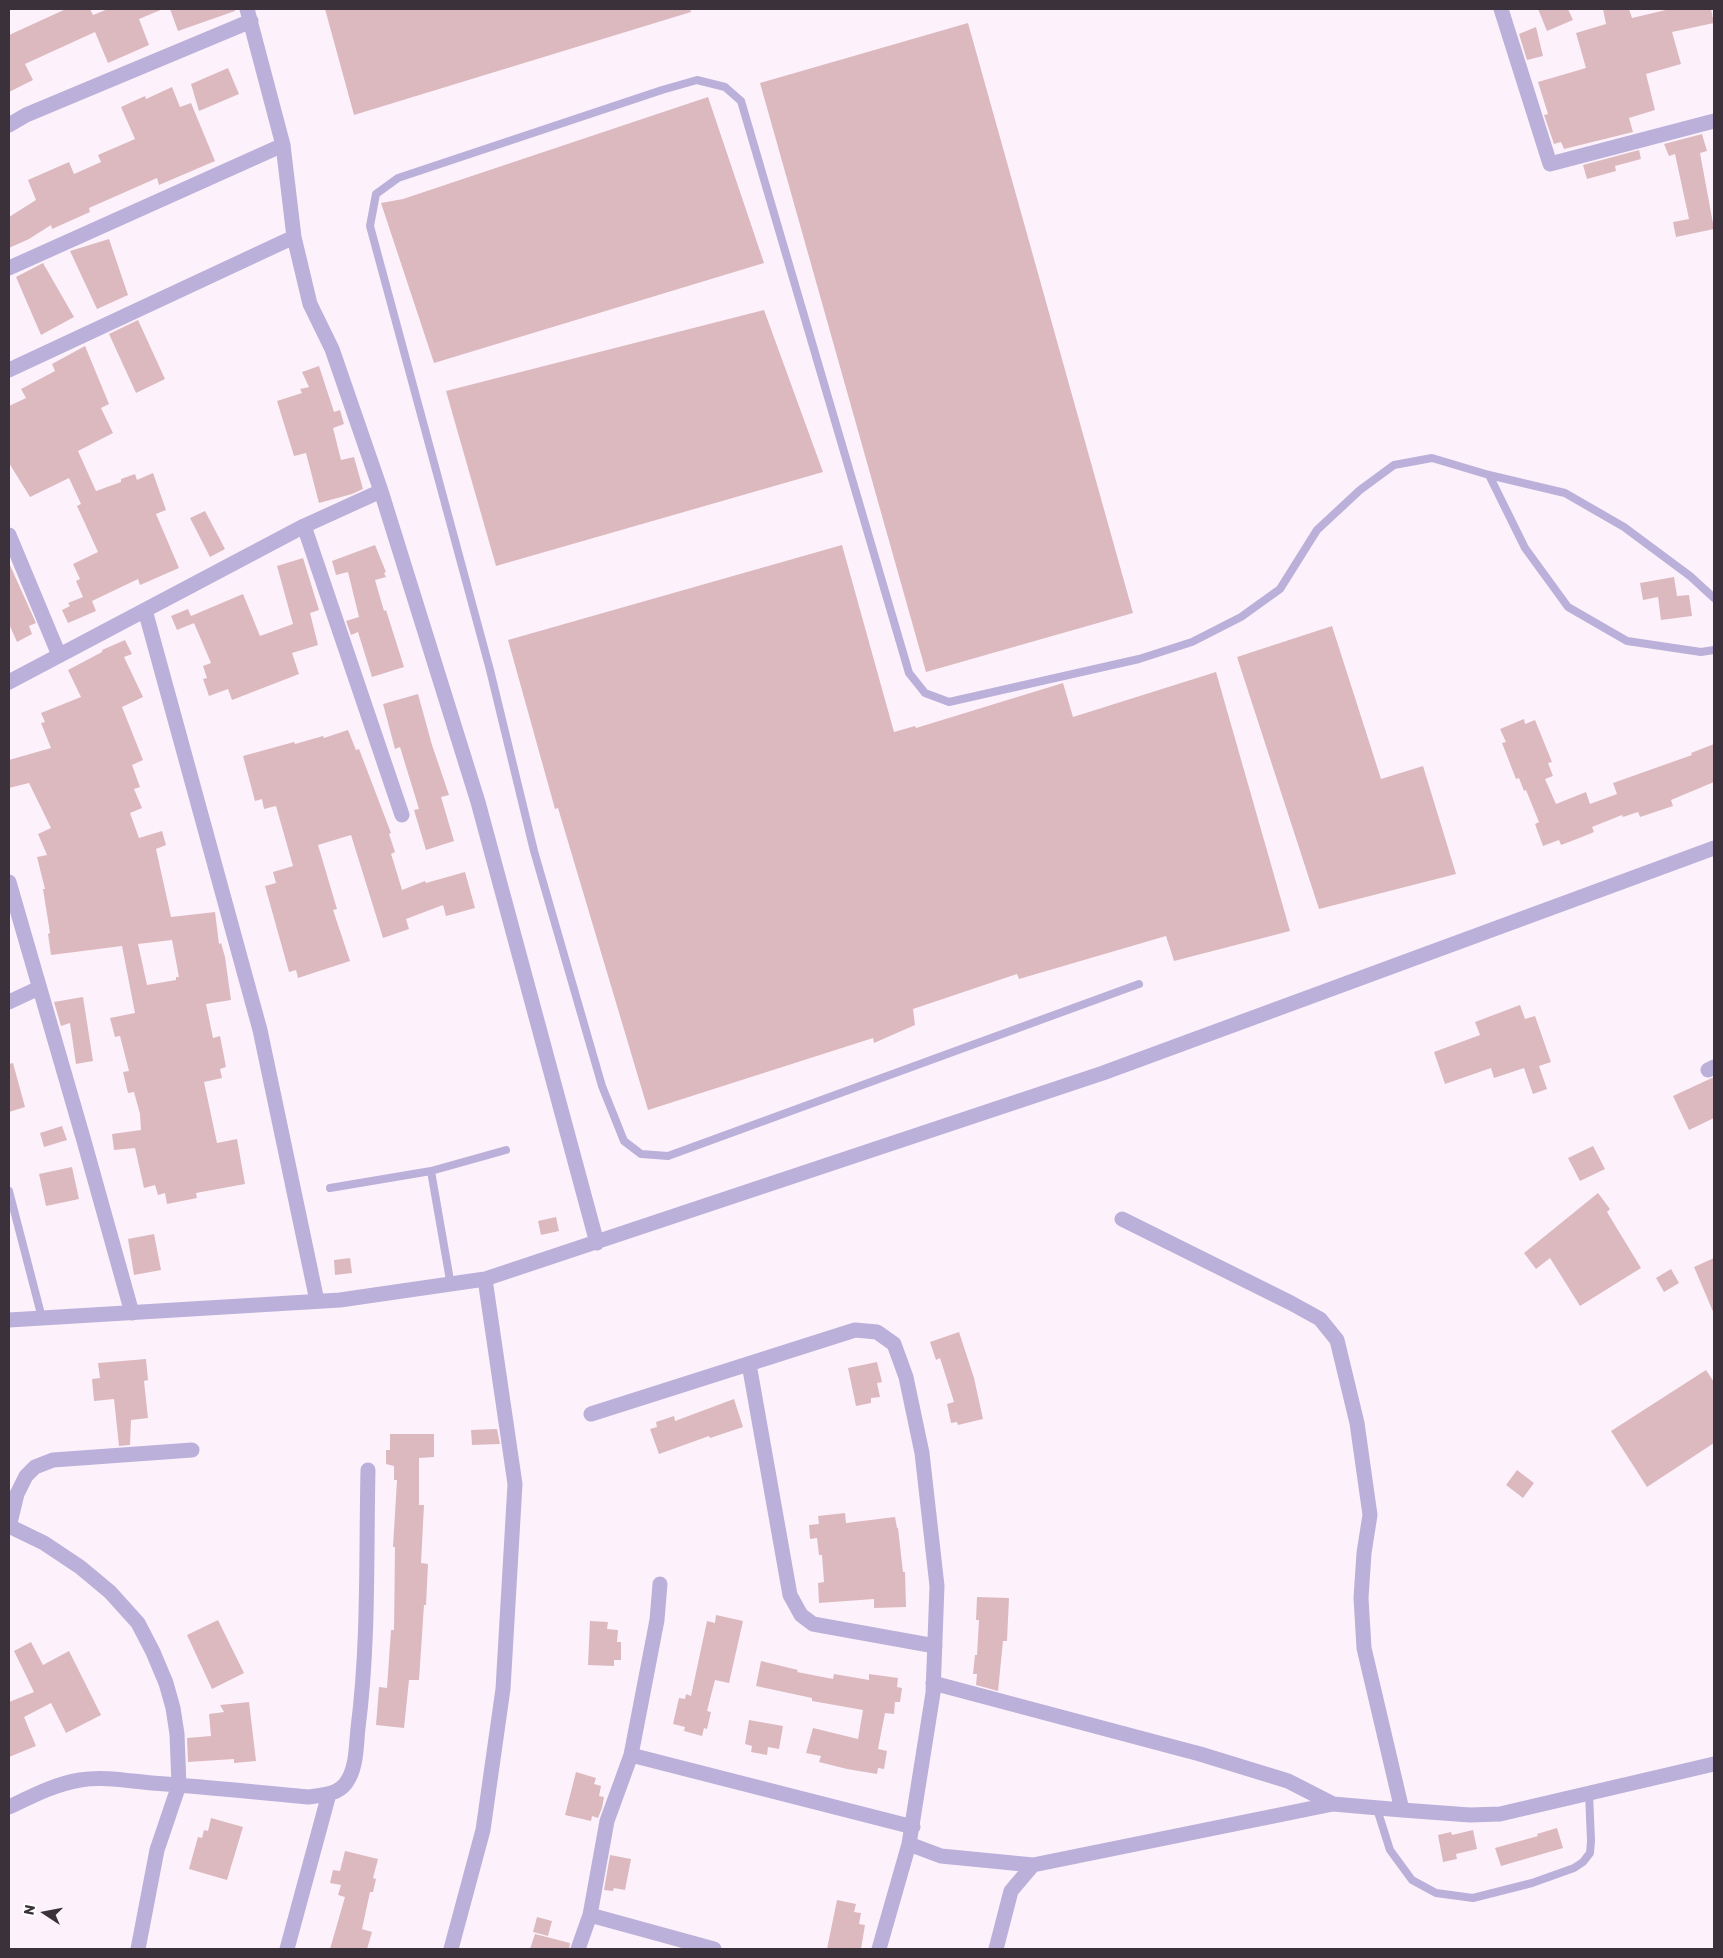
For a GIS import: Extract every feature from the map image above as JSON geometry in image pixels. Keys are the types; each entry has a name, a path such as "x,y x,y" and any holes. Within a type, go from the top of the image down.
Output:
{"street":[{"path":"1501,9 1550,164 1714,121"},
{"path":"9,125 26,115 249,15 282,145 294,237 310,304 332,349 381,491 478,802 597,1244"},
{"path":"9,268 282,145"},
{"path":"9,370 294,237"},
{"path":"9,682 304,526 381,491"},
{"path":"304,526 402,815"},
{"path":"9,535 59,655"},
{"path":"145,610 260,1030 316,1301"},
{"path":"9,1320 316,1301 450,1286 485,1279 597,1244 1103,1073 1714,848"},
{"path":"9,882 132,1313"},
{"path":"9,1002 39,988"},
{"path":"1122,1219 1320,1319 1337,1340 1357,1423 1370,1515 1364,1553 1362,1598 1364,1648 1402,1810"},
{"path":"451,1949 485,1821 502,1689 515,1484 485,1279"},
{"path":"591,1414 855,1330 877,1332 894,1344 906,1377 922,1453 937,1586 933,1683 912,1827 909,1844 879,1949"},
{"path":"749,1364 790,1595 801,1615 812,1624 935,1646"},
{"path":"138,1949 157,1850 179,1785 177,1734 173,1708 159,1667 138,1622 110,1592 80,1567 44,1543 9,1526 21,1484 35,1467 53,1460 192,1450"},
{"path":"9,1807 64,1783 103,1779 308,1797 339,1791 353,1769 359,1726 367,1604 368,1470"},
{"path":"578,1949 590,1915 607,1820 631,1755 657,1620 660,1584"},
{"path":"933,1683 1288,1780 1333,1804"},
{"path":"631,1755 912,1827"},
{"path":"909,1844 940,1856 1033,1865 1333,1804 1470,1815 1500,1814 1714,1764"},
{"path":"287,1949 329,1794"},
{"path":"996,1949 1011,1891 1033,1865"},
{"path":"590,1915 714,1949"}],"lane":[{"path":"1139,984 668,1156 641,1154 624,1141 602,1086 534,851 487,660 370,226 376,194 398,178 697,80 725,87 741,101 909,672 925,693 949,702 1139,659 1192,642 1241,617 1280,589 1317,530 1360,490 1394,465 1432,458 1489,475 1565,492 1624,527 1690,576 1714,598"},
{"path":"1489,475 1525,548 1568,607 1627,641 1701,652 1714,650"},
{"path":"330,1188 432,1171 506,1150"},
{"path":"432,1171 450,1286"},
{"path":"9,1191 42,1318"},
{"path":"1377,1809 1390,1850 1412,1880 1436,1893 1473,1898 1532,1883 1574,1868 1583,1862 1590,1853 1589,1793"}],"building":[{"path":"66,9 90,9 93,15 108,9 163,9 139,19 149,45 108,63 95,32 25,64 33,80 9,92 9,35"},
{"path":"170,9 235,9 235,11 178,31"},
{"path":"325,9 690,9 691,12 354,115"},
{"path":"1538,9 1568,9 1573,20 1547,31"},
{"path":"1603,9 1629,9 1632,18 1670,9 1711,9 1714,23 1672,32 1681,64 1646,74 1655,110 1629,118 1633,132 1564,149 1561,142 1554,144 1544,115 1548,114 1538,82 1586,68 1576,33 1606,24"},
{"path":"968,23 1133,613 926,672 760,83"},
{"path":"1536,27 1543,56 1527,60 1519,34"},
{"path":"228,68 239,94 199,111 191,84"},
{"path":"172,87 180,107 191,103 215,161 159,185 157,178 89,208 90,212 52,229 51,225 29,239 9,248 9,217 36,200 28,180 69,162 74,174 101,162 98,155 135,139 121,107 145,96 146,99"},
{"path":"708,97 764,263 434,363 381,203 403,199"},
{"path":"1702,134 1707,151 1700,153 1714,229 1676,237 1673,222 1689,219 1675,154 1669,156 1664,144"},
{"path":"1639,150 1641,159 1615,166 1616,171 1587,179 1583,165"},
{"path":"109,239 128,295 97,309 70,251"},
{"path":"43,263 74,317 41,335 16,277"},
{"path":"764,310 823,472 496,566 446,391"},
{"path":"138,320 165,379 136,393 109,334"},
{"path":"85,346 109,404 101,408 113,433 78,451 96,491 121,482 121,479 135,474 137,480 153,473 166,510 156,514 179,568 140,585 138,579 92,601 96,611 68,623 62,610 70,606 68,603 83,597 76,581 80,579 73,564 98,552 77,506 81,504 69,478 30,497 9,463 9,406 26,398 21,389 55,371 52,364"},
{"path":"319,366 334,412 340,410 344,424 333,428 341,460 354,457 363,489 319,503 306,453 294,456 277,401 302,393 300,389 309,387 302,372"},
{"path":"205,511 225,549 210,557 190,518"},
{"path":"375,545 386,572 384,573 386,577 375,580 404,667 372,677 358,632 351,635 346,621 359,617 348,572 336,575 332,561"},
{"path":"842,545 894,732 915,726 916,728 1063,683 1073,717 1216,672 1290,931 1174,961 1166,936 1019,979 1017,974 913,1009 915,1025 874,1043 873,1038 648,1110 558,808 555,809 508,640"},
{"path":"303,558 319,610 310,613 318,645 292,653 299,674 232,700 228,689 209,696 203,679 207,678 203,666 211,663 191,616 243,594 260,636 293,624 277,566"},
{"path":"9,563 36,623 29,626 32,634 17,642 9,624"},
{"path":"1674,577 1677,596 1689,595 1692,616 1661,620 1658,597 1643,600 1640,583"},
{"path":"188,609 194,623 177,630 171,616"},
{"path":"1332,626 1381,779 1423,766 1456,874 1319,909 1237,657"},
{"path":"125,640 132,654 124,657 143,697 122,707 143,760 132,765 140,787 134,789 142,808 130,813 139,838 162,831 166,845 156,849 171,917 215,912 219,944 221,943 225,957 231,1000 206,1004 213,1038 220,1036 226,1067 220,1069 222,1078 204,1082 217,1143 237,1139 245,1184 196,1193 197,1198 167,1204 165,1193 158,1195 155,1185 144,1188 135,1148 114,1150 112,1134 141,1130 140,1114 134,1092 128,1093 123,1072 129,1071 120,1036 115,1037 110,1018 135,1013 122,946 51,955 48,934 50,933 43,889 45,889 37,857 47,855 38,834 51,828 29,783 9,788 9,760 51,748 41,723 45,722 41,713 81,697 68,670 102,652 102,650","holes":["172,940 179,977 176,977 176,980 147,985 138,944"]},
{"path":"418,694 432,745 449,795 441,797 454,841 426,850 414,810 419,809 400,747 395,749 383,704"},
{"path":"1524,719 1525,724 1535,720 1552,762 1548,763 1553,776 1545,779 1556,804 1586,792 1590,804 1617,794 1613,783 1692,755 1691,753 1714,744 1714,782 1671,800 1673,806 1640,817 1638,812 1623,817 1622,815 1592,827 1594,832 1582,837 1561,845 1559,840 1543,846 1535,824 1539,822 1526,790 1524,791 1519,778 1516,779 1502,743 1506,742 1500,729"},
{"path":"348,730 356,750 359,749 391,833 389,834 395,852 391,854 402,890 425,881 426,883 465,872 475,908 446,916 443,905 406,919 409,929 383,938 351,835 318,845 337,909 333,910 350,961 298,978 296,970 289,972 265,886 276,883 273,872 293,866 276,806 264,809 262,799 255,801 243,756 294,742 295,744 323,736 324,738"},
{"path":"83,997 93,1061 76,1064 70,1023 61,1026 54,1002"},
{"path":"1520,1005 1525,1019 1535,1016 1551,1062 1539,1066 1547,1089 1533,1094 1524,1068 1494,1078 1491,1068 1445,1084 1434,1052 1480,1035 1475,1022"},
{"path":"13,1063 25,1107 9,1112 9,1064"},
{"path":"1714,1077 1714,1118 1689,1130 1673,1096"},
{"path":"62,1126 67,1140 44,1147 40,1133"},
{"path":"1593,1146 1605,1169 1580,1181 1568,1158"},
{"path":"72,1167 79,1199 46,1206 39,1174"},
{"path":"1598,1193 1610,1209 1607,1212 1641,1268 1580,1306 1550,1258 1536,1269 1524,1253"},
{"path":"556,1217 559,1231 541,1235 538,1221"},
{"path":"154,1234 161,1270 134,1275 128,1239"},
{"path":"350,1258 352,1273 335,1275 334,1260"},
{"path":"1714,1258 1714,1314 1694,1267"},
{"path":"1671,1269 1679,1283 1664,1292 1656,1278"},
{"path":"959,1332 974,1378 983,1419 958,1425 957,1422 951,1423 947,1404 954,1402 940,1358 936,1360 930,1342"},
{"path":"146,1359 148,1380 144,1381 148,1418 131,1420 130,1445 119,1446 114,1399 94,1401 92,1379 100,1378 98,1363"},
{"path":"877,1362 882,1382 877,1383 880,1397 871,1398 871,1403 856,1406 848,1368"},
{"path":"1706,1370 1714,1382 1714,1443 1647,1487 1611,1431"},
{"path":"734,1399 743,1427 710,1438 709,1436 659,1454 650,1429 657,1427 656,1422 674,1416 675,1421"},
{"path":"497,1429 500,1444 472,1445 471,1430"},
{"path":"390,1434 434,1434 434,1457 419,1458 419,1505 424,1505 421,1563 428,1564 426,1605 424,1605 419,1680 409,1680 404,1728 376,1725 379,1687 387,1688 391,1630 394,1630 395,1547 393,1547 397,1480 394,1480 394,1466 386,1464 386,1450 390,1450"},
{"path":"1517,1470 1534,1483 1523,1498 1506,1485"},
{"path":"845,1513 846,1523 895,1517 903,1572 905,1572 906,1607 874,1608 874,1599 819,1603 818,1583 824,1582 822,1555 819,1555 817,1538 810,1539 809,1525 819,1524 818,1516"},
{"path":"977,1597 1009,1598 1007,1641 1003,1641 998,1691 976,1685 977,1674 973,1674 975,1655 977,1655 979,1620 976,1620"},
{"path":"716,1615 743,1621 729,1683 715,1680 707,1711 711,1712 707,1729 704,1728 702,1736 684,1731 685,1727 673,1724 679,1698 685,1699 686,1694 691,1696 707,1621 715,1623"},
{"path":"218,1620 244,1673 212,1689 187,1635"},
{"path":"590,1621 608,1622 607,1629 618,1630 617,1642 621,1642 621,1660 614,1660 614,1666 588,1665"},
{"path":"31,1642 43,1665 69,1651 101,1715 66,1733 51,1703 24,1717 36,1746 9,1757 9,1702 34,1692 14,1651"},
{"path":"761,1661 798,1670 797,1672 833,1679 834,1674 869,1680 869,1674 898,1678 897,1687 902,1688 900,1702 895,1702 894,1714 885,1713 878,1749 887,1751 884,1769 878,1768 877,1774 847,1769 819,1762 821,1756 806,1753 813,1728 858,1739 863,1710 812,1701 812,1698 756,1686"},
{"path":"249,1702 256,1761 234,1763 234,1759 188,1762 187,1738 211,1736 209,1714 224,1712 220,1705"},
{"path":"749,1720 783,1726 779,1749 768,1747 767,1755 751,1752 752,1746 745,1744"},
{"path":"576,1772 596,1778 594,1784 601,1786 599,1796 604,1797 602,1808 598,1818 592,1816 591,1821 565,1815"},
{"path":"211,1818 243,1827 227,1880 189,1869 198,1837 202,1838 204,1830 208,1831"},
{"path":"1557,1828 1563,1848 1501,1866 1495,1848 1538,1836 1537,1834"},
{"path":"1473,1830 1477,1849 1456,1854 1457,1859 1443,1862 1438,1835 1451,1832 1452,1835"},
{"path":"345,1851 378,1859 373,1878 376,1879 373,1892 370,1892 362,1929 372,1932 367,1949 330,1949 345,1897 338,1895 341,1885 330,1883 333,1870 340,1871"},
{"path":"610,1855 631,1859 625,1890 614,1888 613,1891 604,1890"},
{"path":"837,1900 856,1904 854,1912 861,1913 859,1924 865,1925 861,1949 827,1949"},
{"path":"537,1917 552,1921 548,1936 533,1932"},
{"path":"535,1934 570,1943 569,1949 530,1949"}]}
